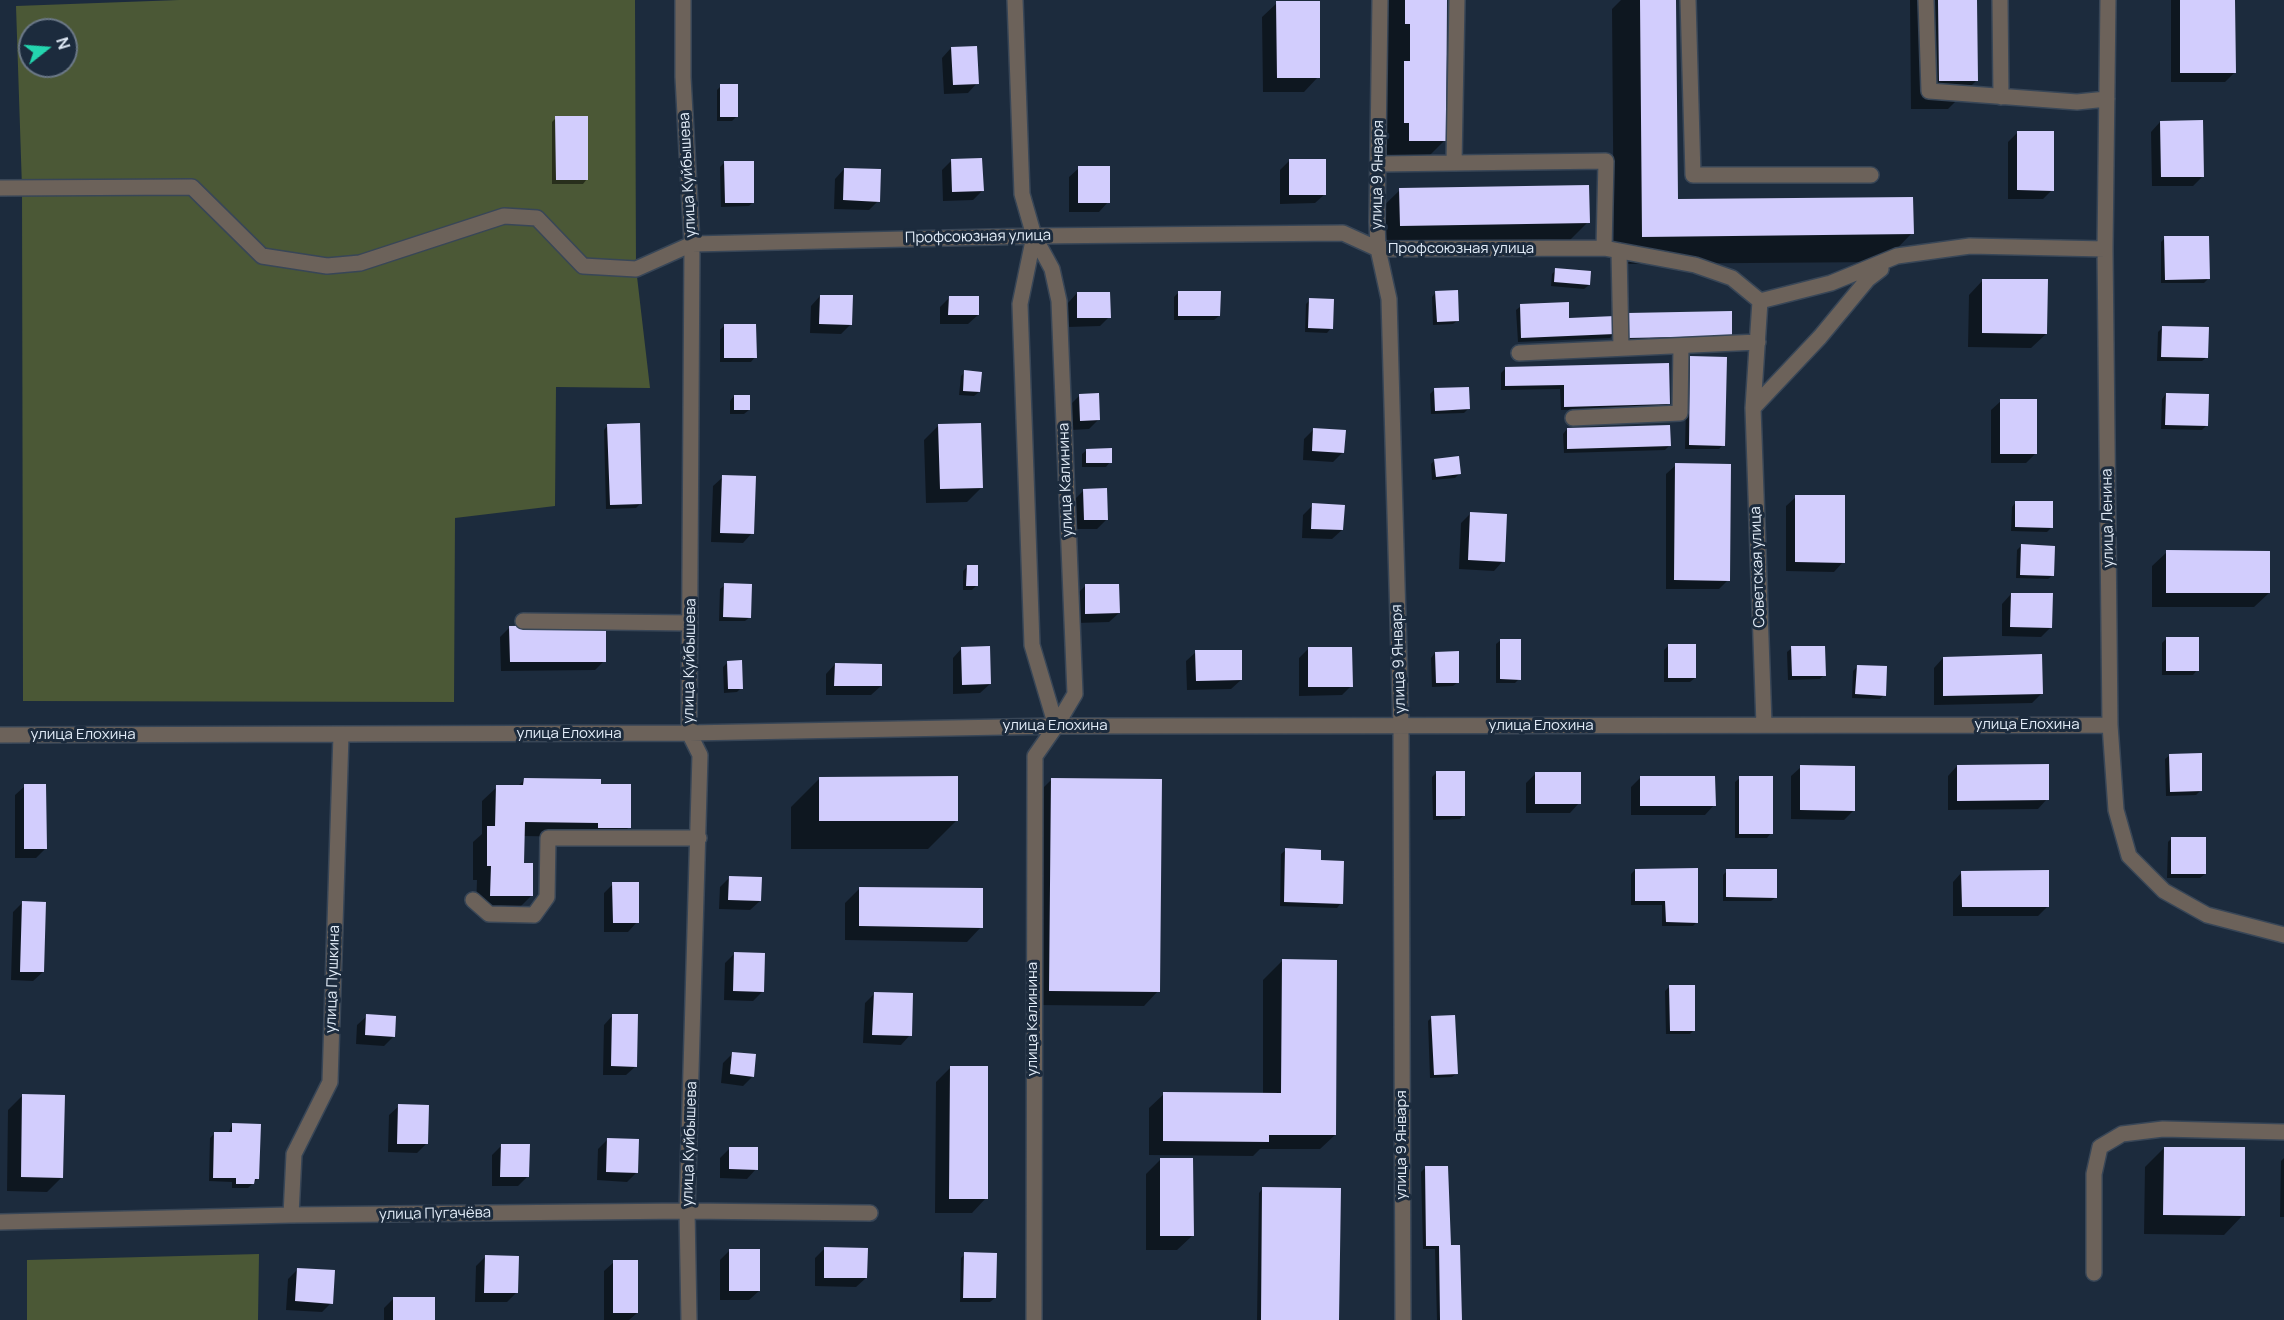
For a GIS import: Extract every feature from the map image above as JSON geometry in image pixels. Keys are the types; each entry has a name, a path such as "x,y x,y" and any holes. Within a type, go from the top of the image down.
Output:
{"street":[{"name":"улица Куйбышева","path":"683,0 683,77 692,244 688,733 700,755 687,1211 689,1320"},
{"name":"улица Калинина","path":"1015,0 1022,194 1034,236 1052,269 1059,301 1074,694 1056,726 1035,756 1034,1320"},
{"name":"улица 9 Января","path":"1380,0 1378,249 1389,299 1401,727 1403,1320"},
{"path":"1454,163 1457,0"},
{"path":"1688,0 1693,174 1871,175"},
{"path":"1926,0 1929,91 2077,102 2106,99"},
{"path":"2000,0 2001,97"},
{"name":"улица Ленина","path":"2108,0 2105,249 2110,725 2115,810 2129,856 2164,891 2207,915 2284,935"},
{"path":"1378,164 1606,161 1611,250 1621,348"},
{"path":"0,188 192,187 262,256 327,266 360,263 504,216 537,218 583,266 636,268 692,244"},
{"name":"Профсоюзная улица","path":"692,244 1034,236 1343,233 1378,249 1611,250 1695,265 1732,278 1760,301"},
{"name":"улица Калинина","path":"1034,236 1020,304 1032,645 1056,726"},
{"path":"1760,301 1831,284 1897,256 1970,246 2105,249"},
{"path":"1753,408 1820,337 1868,279 1897,256"},
{"name":"Советская улица","path":"1760,301 1753,408 1764,725"},
{"path":"1519,353 1758,342"},
{"path":"1573,418 1680,413 1681,346"},
{"path":"523,621 690,623"},
{"name":"улица Елохина","path":"0,735 688,733 1056,726 2110,725"},
{"name":"улица Пушкина","path":"291,1215 294,1154 330,1082 341,735"},
{"path":"473,900 489,914 534,915 547,897 548,838 699,838"},
{"path":"2094,1273 2094,1174 2100,1147 2122,1134 2163,1129 2284,1132"},
{"name":"улица Пугачёва","path":"0,1222 291,1215 687,1211 870,1213"}],"green space":[{"path":"179,0 635,0 636,268 650,388 556,387 555,506 455,518 454,702 23,701 22,188 18,78 78,78 78,18 18,18 18,67 16,6"},
{"path":"259,1254 258,1320 27,1320 27,1260"}],"building":[{"path":"1405,0 1447,0 1446,141 1409,141 1409,123 1404,123 1404,61 1410,61 1410,24 1405,24"},
{"path":"1640,0 1676,0 1678,199 1913,197 1914,234 1642,237"},
{"path":"1938,0 1977,0 1978,81 1939,81"},
{"path":"2180,0 2235,0 2236,73 2180,73"},
{"path":"1276,1 1320,1 1320,78 1277,78"},
{"path":"977,46 979,84 953,85 951,47"},
{"path":"720,84 738,84 738,117 720,117"},
{"path":"555,116 588,116 588,180 556,180"},
{"path":"2203,120 2204,177 2161,177 2160,121"},
{"path":"2017,131 2054,131 2054,191 2017,190"},
{"path":"982,158 984,191 952,192 951,159"},
{"path":"1289,159 1326,159 1326,195 1289,195"},
{"path":"724,161 754,161 754,203 725,203"},
{"path":"1078,166 1110,166 1110,203 1078,203"},
{"path":"844,168 881,169 880,202 843,200"},
{"path":"1589,185 1590,223 1400,226 1399,188"},
{"path":"2164,236 2209,236 2210,279 2165,280"},
{"path":"1555,268 1591,271 1590,285 1554,282"},
{"path":"1982,279 2048,279 2047,334 1982,333"},
{"path":"1458,290 1459,321 1437,322 1435,291"},
{"path":"1178,291 1221,291 1220,316 1178,316"},
{"path":"1077,292 1110,292 1111,318 1077,318"},
{"path":"820,295 853,295 852,325 819,324"},
{"path":"949,296 979,296 979,315 948,315"},
{"path":"1309,298 1334,299 1333,329 1308,328"},
{"path":"1569,302 1569,318 1615,316 1615,334 1521,338 1520,304"},
{"path":"1732,311 1732,336 1628,338 1627,313"},
{"path":"724,324 756,324 757,358 724,358"},
{"path":"2162,326 2209,327 2208,358 2161,357"},
{"path":"1690,356 1727,357 1725,446 1689,445"},
{"path":"1669,363 1670,404 1564,407 1564,385 1505,386 1505,367"},
{"path":"964,370 982,372 980,392 963,391"},
{"path":"1469,387 1470,409 1435,411 1434,388"},
{"path":"1099,393 1100,420 1080,421 1079,394"},
{"path":"2166,393 2209,394 2208,426 2165,425"},
{"path":"734,395 750,395 750,410 734,410"},
{"path":"2000,399 2037,399 2037,454 2000,454"},
{"path":"640,423 642,504 610,505 607,424"},
{"path":"981,423 983,488 940,489 938,424"},
{"path":"1670,425 1671,446 1567,449 1567,428"},
{"path":"1313,428 1346,430 1344,453 1312,451"},
{"path":"1112,448 1112,463 1086,463 1086,449"},
{"path":"1459,456 1461,474 1436,477 1434,459"},
{"path":"1675,463 1731,464 1730,581 1674,580"},
{"path":"722,475 756,476 754,534 720,533"},
{"path":"1107,488 1108,520 1084,520 1083,489"},
{"path":"1795,495 1845,495 1845,563 1795,562"},
{"path":"2015,501 2053,501 2053,528 2015,527"},
{"path":"1312,503 1345,505 1343,530 1311,529"},
{"path":"1470,512 1507,514 1505,562 1468,560"},
{"path":"2021,544 2055,546 2054,576 2020,575"},
{"path":"2166,550 2270,551 2270,593 2166,593"},
{"path":"967,565 978,565 978,586 966,586"},
{"path":"724,583 752,584 751,618 723,617"},
{"path":"1085,584 1119,584 1120,613 1085,614"},
{"path":"2011,593 2053,593 2052,628 2010,627"},
{"path":"606,625 606,662 510,662 509,626"},
{"path":"2166,637 2199,637 2199,671 2166,671"},
{"path":"1500,639 1521,639 1521,680 1500,679"},
{"path":"1668,644 1696,644 1696,678 1668,678"},
{"path":"990,646 991,684 962,685 961,647"},
{"path":"1791,646 1825,646 1826,676 1792,676"},
{"path":"1308,647 1352,647 1353,687 1308,687"},
{"path":"1195,650 1242,650 1242,680 1196,681"},
{"path":"1459,651 1459,683 1436,683 1435,652"},
{"path":"2042,654 2043,694 1943,696 1943,657"},
{"path":"742,660 743,689 728,689 727,661"},
{"path":"835,663 882,664 882,686 834,686"},
{"path":"1857,665 1887,666 1886,696 1855,694"},
{"path":"2202,753 2202,791 2170,792 2169,754"},
{"path":"2049,764 2049,800 1957,801 1957,765"},
{"path":"1800,765 1855,766 1855,811 1800,810"},
{"path":"1436,771 1465,771 1465,816 1436,816"},
{"path":"1535,772 1581,772 1581,804 1535,804"},
{"path":"958,776 958,821 819,821 819,777"},
{"path":"1640,776 1715,776 1716,806 1640,806"},
{"path":"1739,776 1773,776 1773,834 1739,834"},
{"path":"524,778 601,779 601,784 631,784 631,828 598,828 598,823 525,822 524,863 533,863 533,896 490,896 491,866 487,866 487,826 495,826 496,785 523,785"},
{"path":"1051,778 1162,779 1160,992 1049,991"},
{"path":"24,784 46,784 47,849 24,849"},
{"path":"2171,837 2206,837 2206,874 2171,874"},
{"path":"1285,848 1321,850 1321,860 1344,861 1343,904 1284,902"},
{"path":"1698,868 1698,923 1666,922 1665,901 1635,901 1635,869"},
{"path":"1726,869 1777,869 1777,898 1726,897"},
{"path":"2049,870 2049,907 1962,907 1961,871"},
{"path":"729,876 762,877 761,901 728,900"},
{"path":"612,882 639,882 639,923 613,923"},
{"path":"859,887 983,888 983,928 859,926"},
{"path":"22,901 46,902 44,972 20,972"},
{"path":"734,952 765,953 764,992 733,991"},
{"path":"1282,959 1337,960 1336,1135 1269,1135 1269,1142 1163,1141 1163,1092 1281,1093"},
{"path":"1669,985 1695,985 1695,1031 1670,1031"},
{"path":"874,992 913,993 912,1036 872,1035"},
{"path":"366,1014 396,1016 395,1037 365,1035"},
{"path":"612,1014 638,1014 637,1067 611,1066"},
{"path":"1455,1015 1458,1074 1434,1075 1431,1016"},
{"path":"732,1052 756,1054 754,1077 730,1074"},
{"path":"950,1066 988,1066 988,1199 949,1199"},
{"path":"22,1094 65,1095 63,1178 21,1177"},
{"path":"398,1104 429,1105 428,1144 397,1144"},
{"path":"232,1123 261,1124 259,1179 255,1179 254,1184 236,1184 236,1178 213,1178 214,1132 232,1132"},
{"path":"607,1138 639,1139 638,1173 606,1172"},
{"path":"501,1144 530,1144 529,1177 500,1177"},
{"path":"729,1147 758,1147 758,1170 729,1169"},
{"path":"2164,1147 2245,1147 2245,1216 2163,1215"},
{"path":"1160,1158 1193,1158 1194,1236 1160,1236"},
{"path":"1425,1166 1448,1166 1451,1245 1460,1245 1462,1320 1440,1320 1439,1246 1426,1246"},
{"path":"1262,1187 1341,1188 1339,1320 1261,1320"},
{"path":"824,1247 868,1248 867,1278 824,1278"},
{"path":"729,1249 760,1249 760,1291 729,1291"},
{"path":"964,1252 997,1253 996,1298 963,1298"},
{"path":"485,1255 519,1256 518,1293 484,1293"},
{"path":"613,1260 638,1260 638,1313 613,1313"},
{"path":"297,1268 335,1270 333,1304 295,1301"},
{"path":"393,1297 435,1297 435,1320 393,1320"}]}
